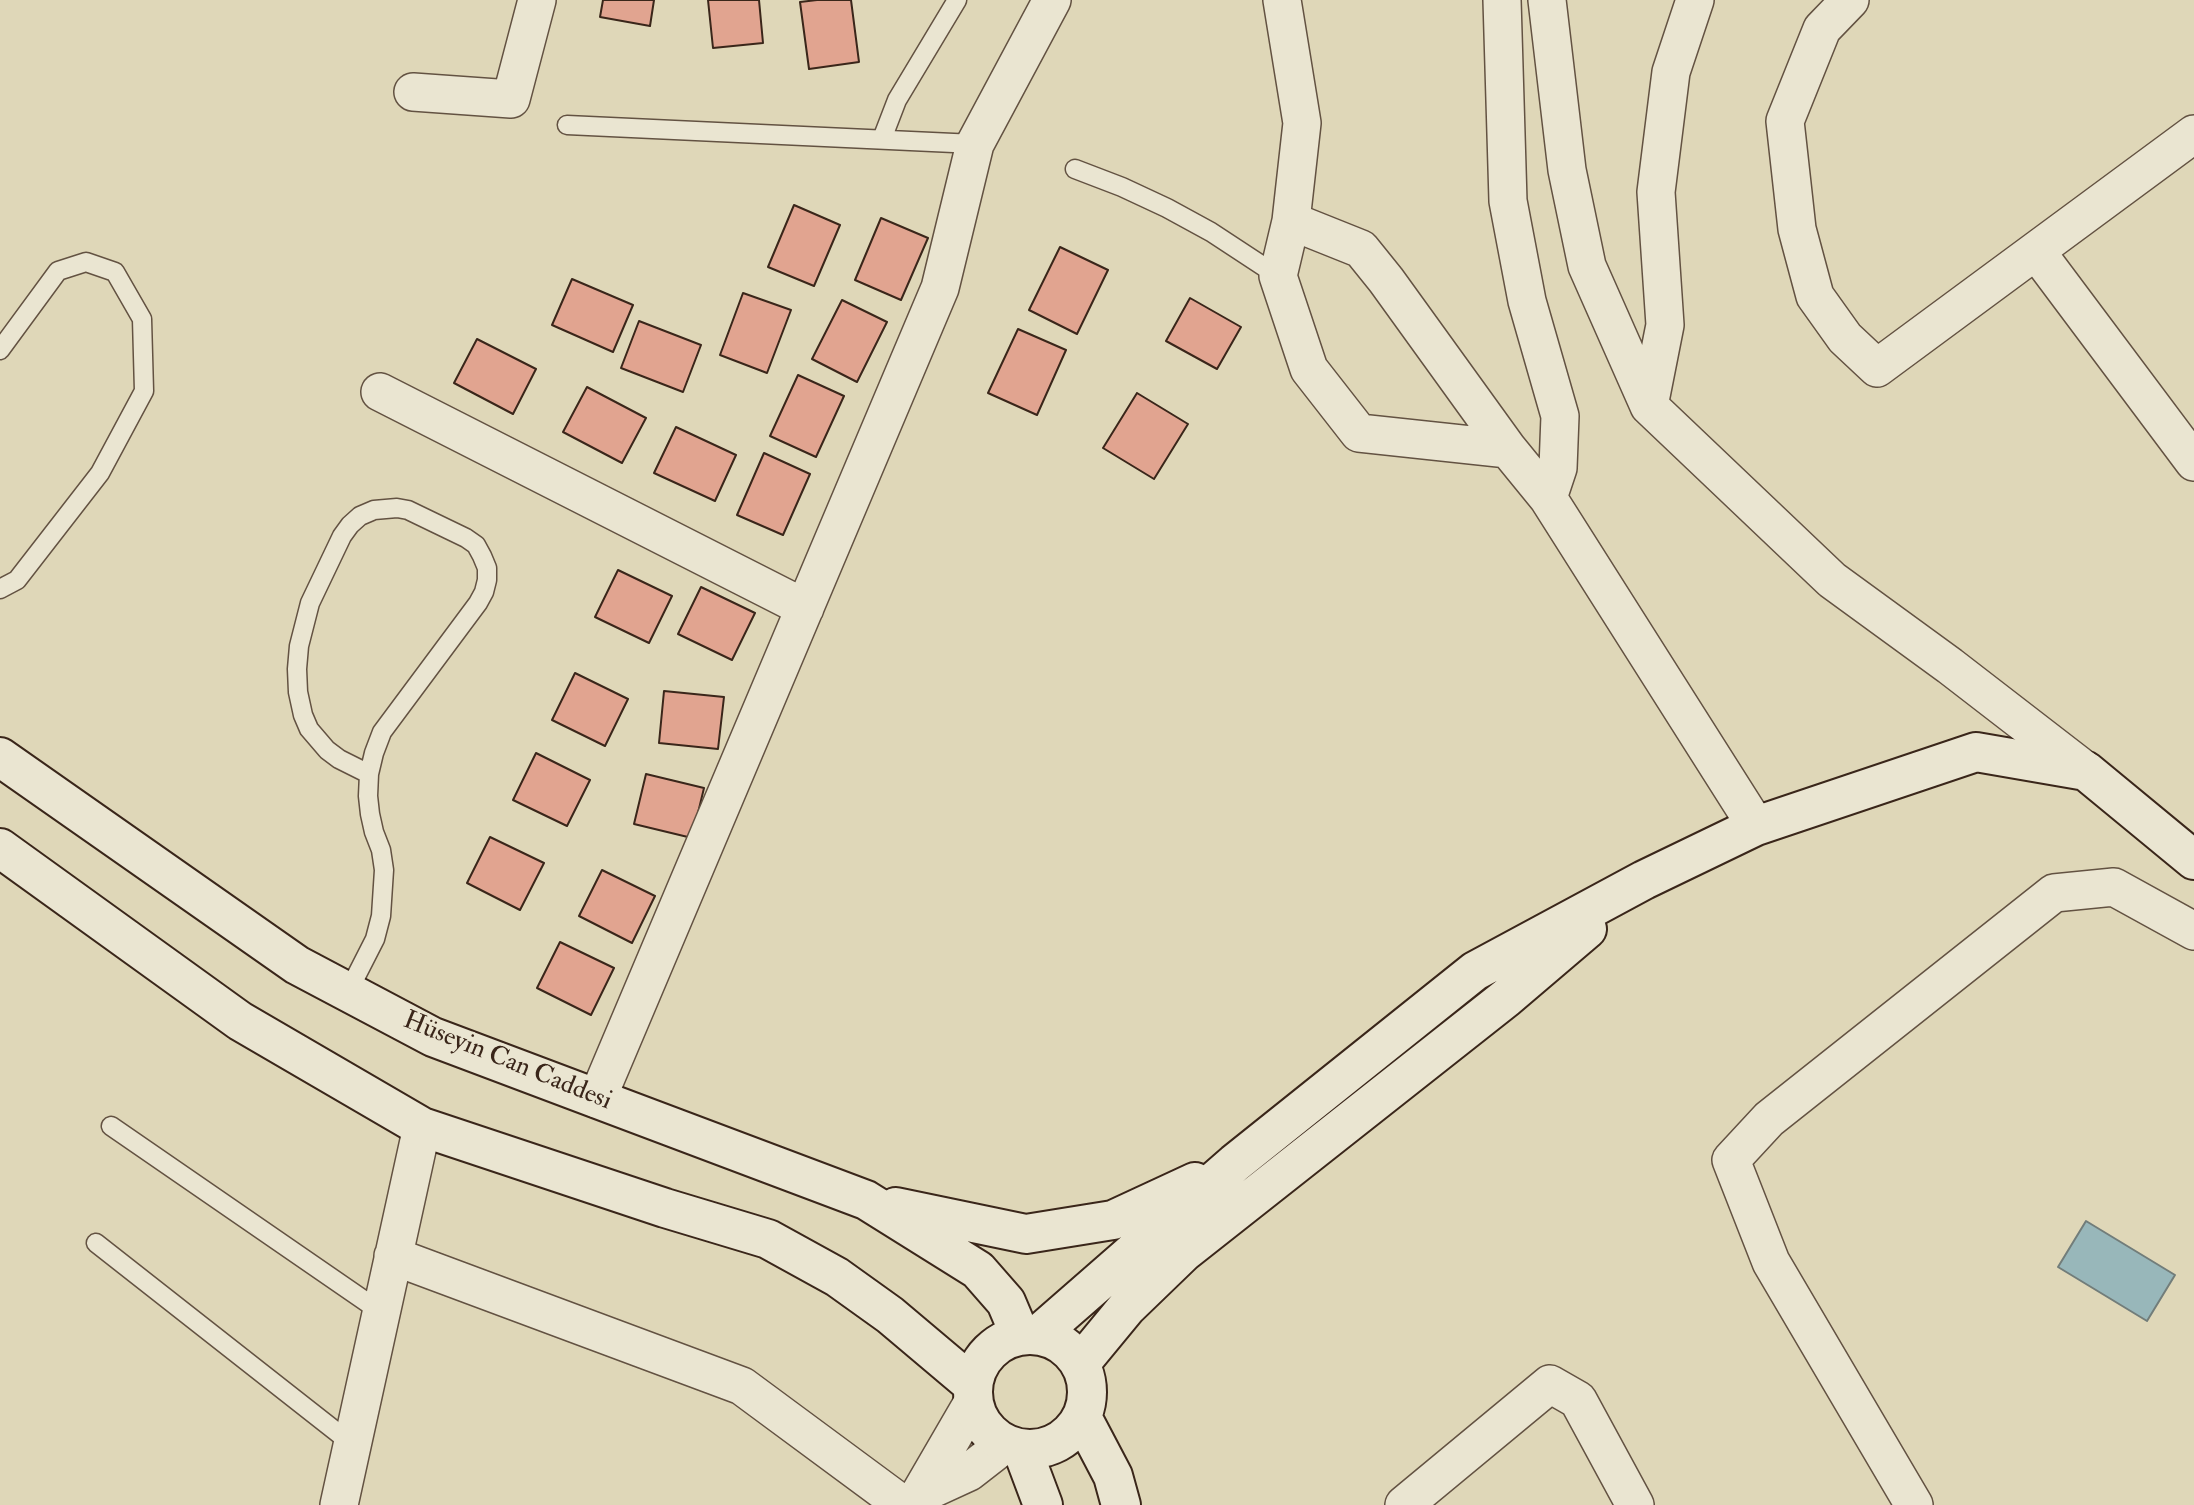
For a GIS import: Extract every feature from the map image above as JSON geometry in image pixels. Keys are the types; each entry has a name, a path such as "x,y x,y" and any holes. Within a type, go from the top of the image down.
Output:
{"main road":[{"path":"1029,1335 1055,1340 1069,1350 1080,1364 1087,1381 1087,1399 1082,1417 1071,1431 1057,1442 1040,1448 1013,1446 990,1434 979,1419 973,1393 978,1367 988,1352 1003,1342 1029,1335 1235,1163 1475,971 1644,880 1756,826 1976,752 2086,771 2194,860"},
{"name":"Hüseyin Can Caddesi","path":"0,757 297,965 433,1037 866,1200 978,1270 1006,1302 1029,1335"},
{"path":"0,848 240,1021 422,1127 665,1208 768,1239 837,1277 890,1315 973,1393"},
{"path":"1080,1364 1127,1307 1184,1252 1506,998 1644,880"},
{"path":"866,1200 1026,1234 1113,1220 1235,1163"},
{"path":"1082,1417 1113,1476 1121,1505"},
{"path":"1013,1446 1043,1505"}],"street":[{"path":"413,92 511,99 537,0"},
{"path":"597,1099 940,288 975,144 1052,0"},
{"path":"1282,0 1302,123 1291,221 1278,276 1309,369 1360,433 1508,449"},
{"path":"1502,0 1508,201 1527,301 1560,416 1558,468 1548,498"},
{"path":"1547,0 1567,170 1587,266 1650,406 1832,580 1950,666 2086,771"},
{"path":"1650,406 1665,325 1656,192 1671,72 1695,0"},
{"path":"1850,0 1822,29 1785,121 1797,229 1815,296 1845,338 1877,368 2194,134"},
{"path":"1291,221 1361,249 1386,279 1508,449 1548,498 1756,826"},
{"path":"2036,251 2194,462"},
{"path":"380,392 805,608"},
{"path":"1914,1505 1771,1262 1731,1160 1769,1119 2054,892 2114,887 2194,931"},
{"path":"339,1505 422,1127"},
{"path":"393,1256 742,1385 910,1502"},
{"path":"1404,1505 1550,1384 1578,1400 1635,1505"},
{"path":"910,1502 973,1393"},
{"path":"910,1502 1013,1446"}],"lane":[{"path":"882,139 897,100 957,0"},
{"path":"567,125 975,144"},
{"path":"1076,169 1167,208 1211,232 1278,276"},
{"path":"0,350 58,271 86,262 115,272 142,318 144,391 100,473 17,580 0,589"},
{"path":"348,992 374,939 384,892 381,850 370,814 368,796 374,753 382,732 478,603 487,580 486,568 476,545 408,510 397,508 373,510 360,516 342,536 310,603 299,646 298,692 309,729 333,755 369,774"},
{"path":"111,1126 381,1312"},
{"path":"96,1243 352,1444"}],"water":[{"path":"2086,1221 2175,1275 2147,1321 2058,1267"}],"building":[{"path":"603,0 654,0 650,26 600,17"},
{"path":"708,0 759,0 763,43 713,48"},
{"path":"851,0 859,62 809,69 800,2"},
{"path":"794,205 840,225 814,286 768,267"},
{"path":"881,218 928,238 901,300 855,280"},
{"path":"1060,247 1108,270 1077,334 1029,310"},
{"path":"572,279 633,305 613,352 552,325"},
{"path":"743,293 791,310 767,373 720,355"},
{"path":"1190,298 1241,327 1217,369 1166,341"},
{"path":"842,300 887,322 857,382 812,359"},
{"path":"639,321 701,345 683,392 621,368"},
{"path":"1018,329 1066,350 1037,415 988,393"},
{"path":"477,339 536,369 513,414 454,383"},
{"path":"798,375 844,396 816,457 770,436"},
{"path":"587,387 646,418 622,463 563,432"},
{"path":"1137,393 1188,424 1154,479 1103,448"},
{"path":"676,427 736,455 715,501 654,473"},
{"path":"764,453 810,474 783,535 737,515"},
{"path":"618,570 672,596 649,643 595,617"},
{"path":"701,587 755,613 732,660 678,634"},
{"path":"575,673 628,699 605,746 552,720"},
{"path":"664,691 724,697 718,749 659,743"},
{"path":"536,753 590,780 567,826 513,800"},
{"path":"646,774 704,788 692,838 634,824"},
{"path":"490,837 544,863 520,910 467,883"},
{"path":"602,870 655,896 632,943 579,916"},
{"path":"560,942 614,968 591,1015 537,988"}]}
